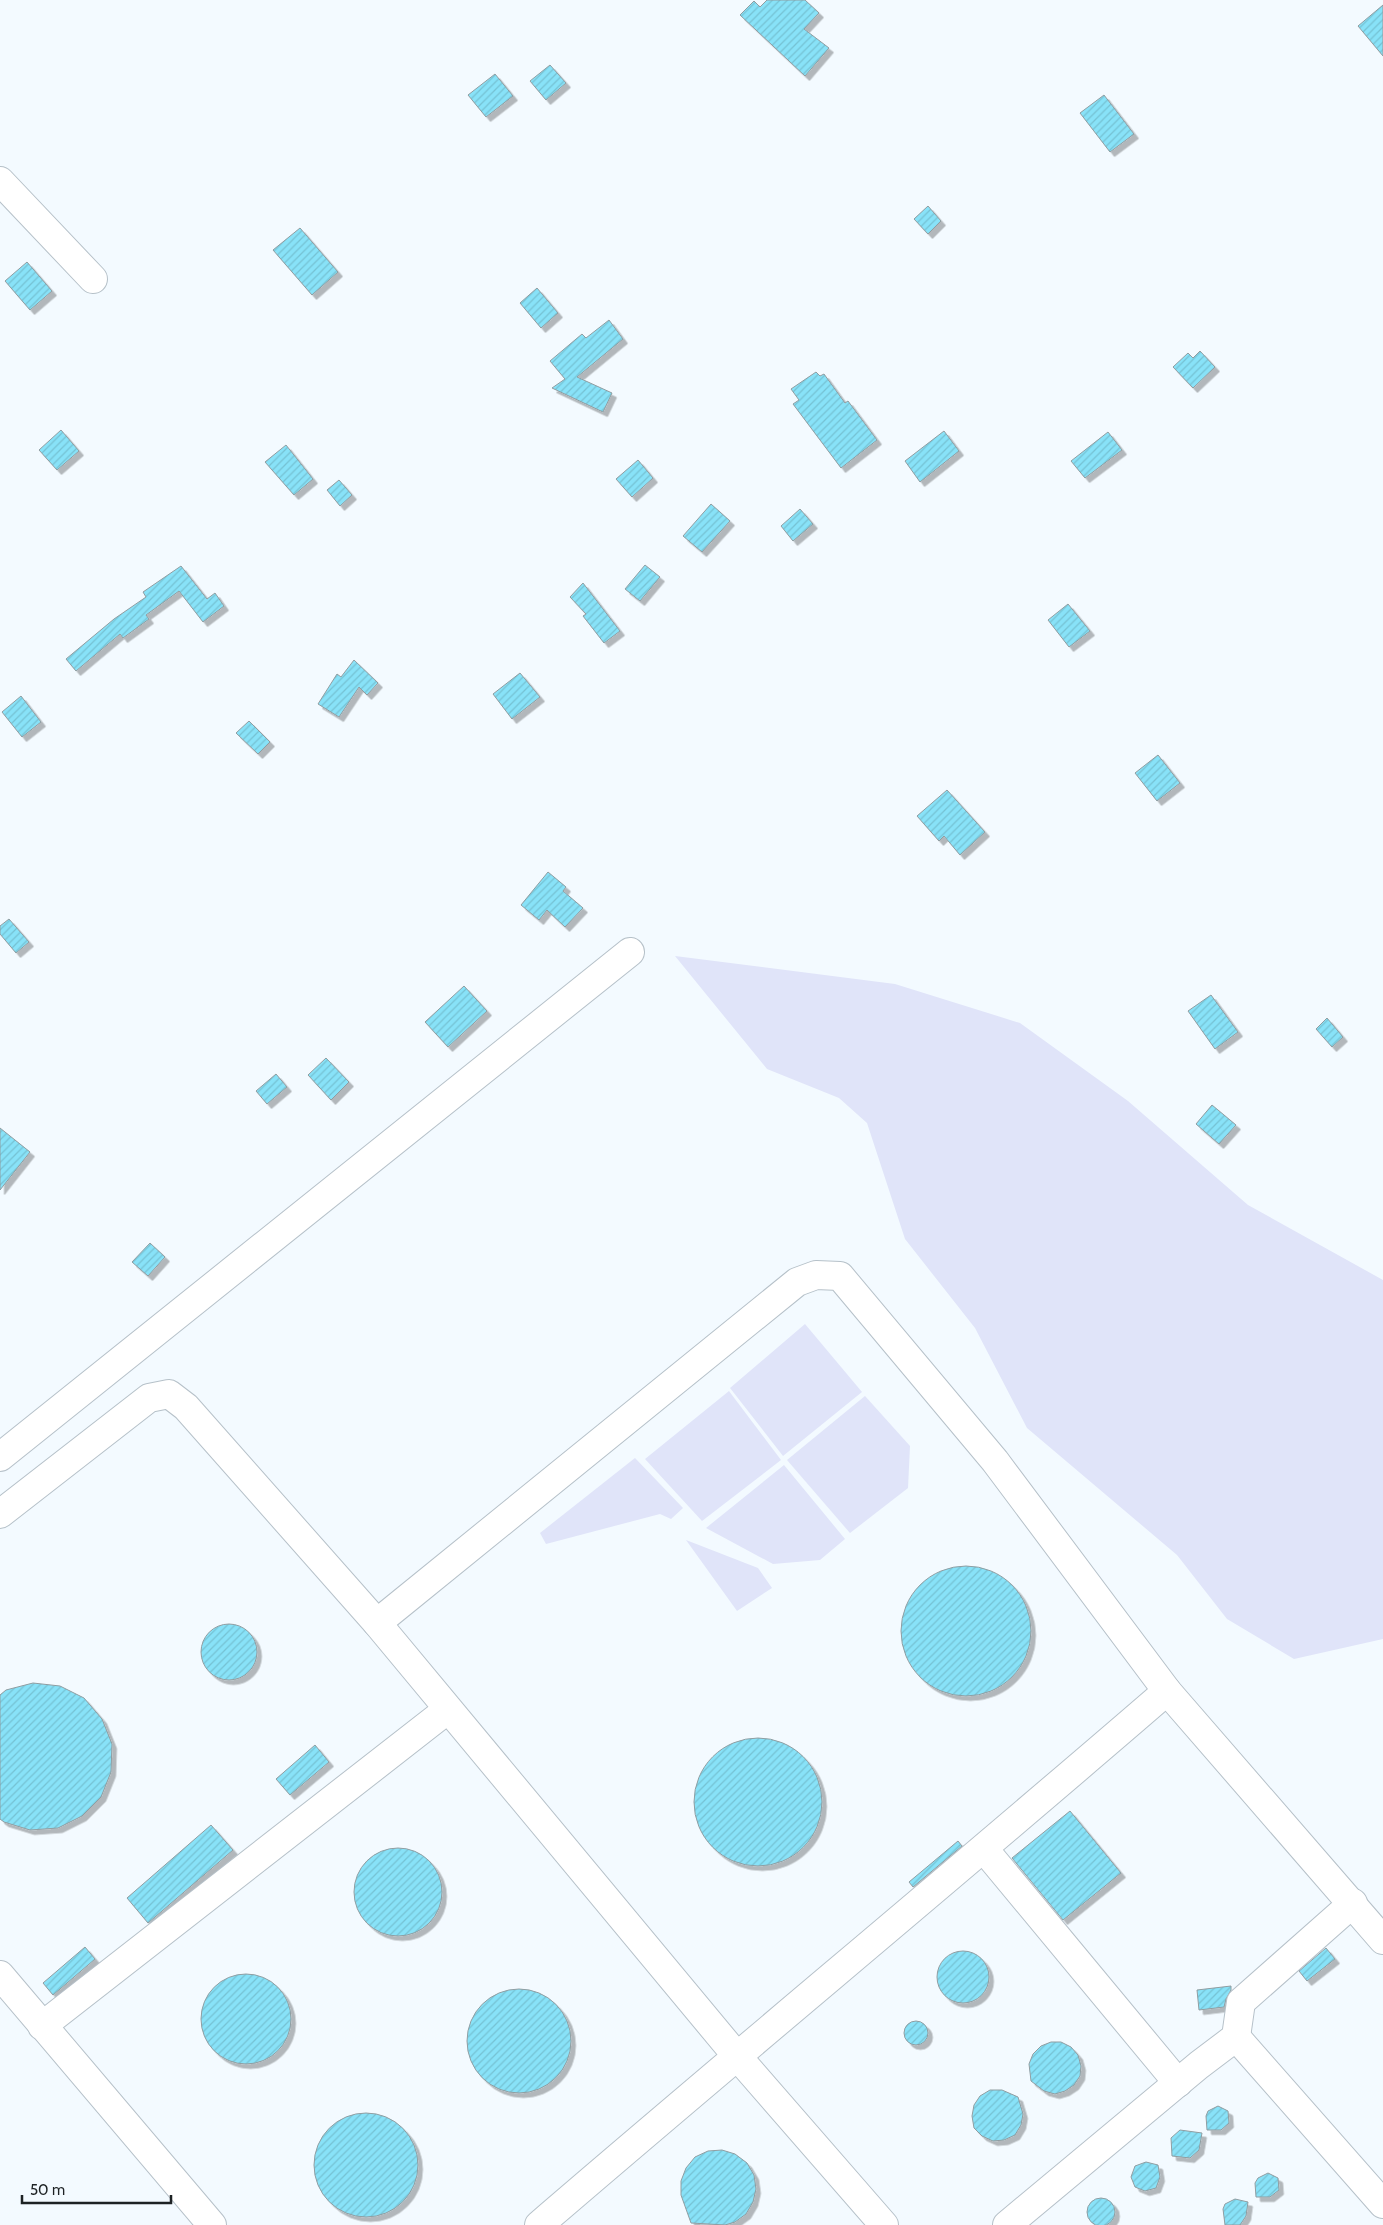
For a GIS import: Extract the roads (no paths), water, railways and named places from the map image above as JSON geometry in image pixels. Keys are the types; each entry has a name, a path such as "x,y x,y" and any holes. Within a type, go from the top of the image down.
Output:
{"street":[{"path":"0,181 92,279"},
{"path":"0,1457 630,952"},
{"path":"377,1623 797,1282 816,1275 840,1276 995,1461 1168,1691 1383,1940"},
{"path":"0,1514 148,1398 169,1394 186,1407 377,1623 447,1710 736,2055 884,2225"},
{"path":"539,2225 736,2055 984,1849 1168,1691"},
{"path":"42,2026 447,1710"},
{"path":"984,1849 1178,2083"},
{"path":"1007,2225 1178,2083 1236,2038 1241,2002 1353,1904"},
{"path":"0,1974 212,2225"},
{"path":"1236,2038 1383,2204"}]}
